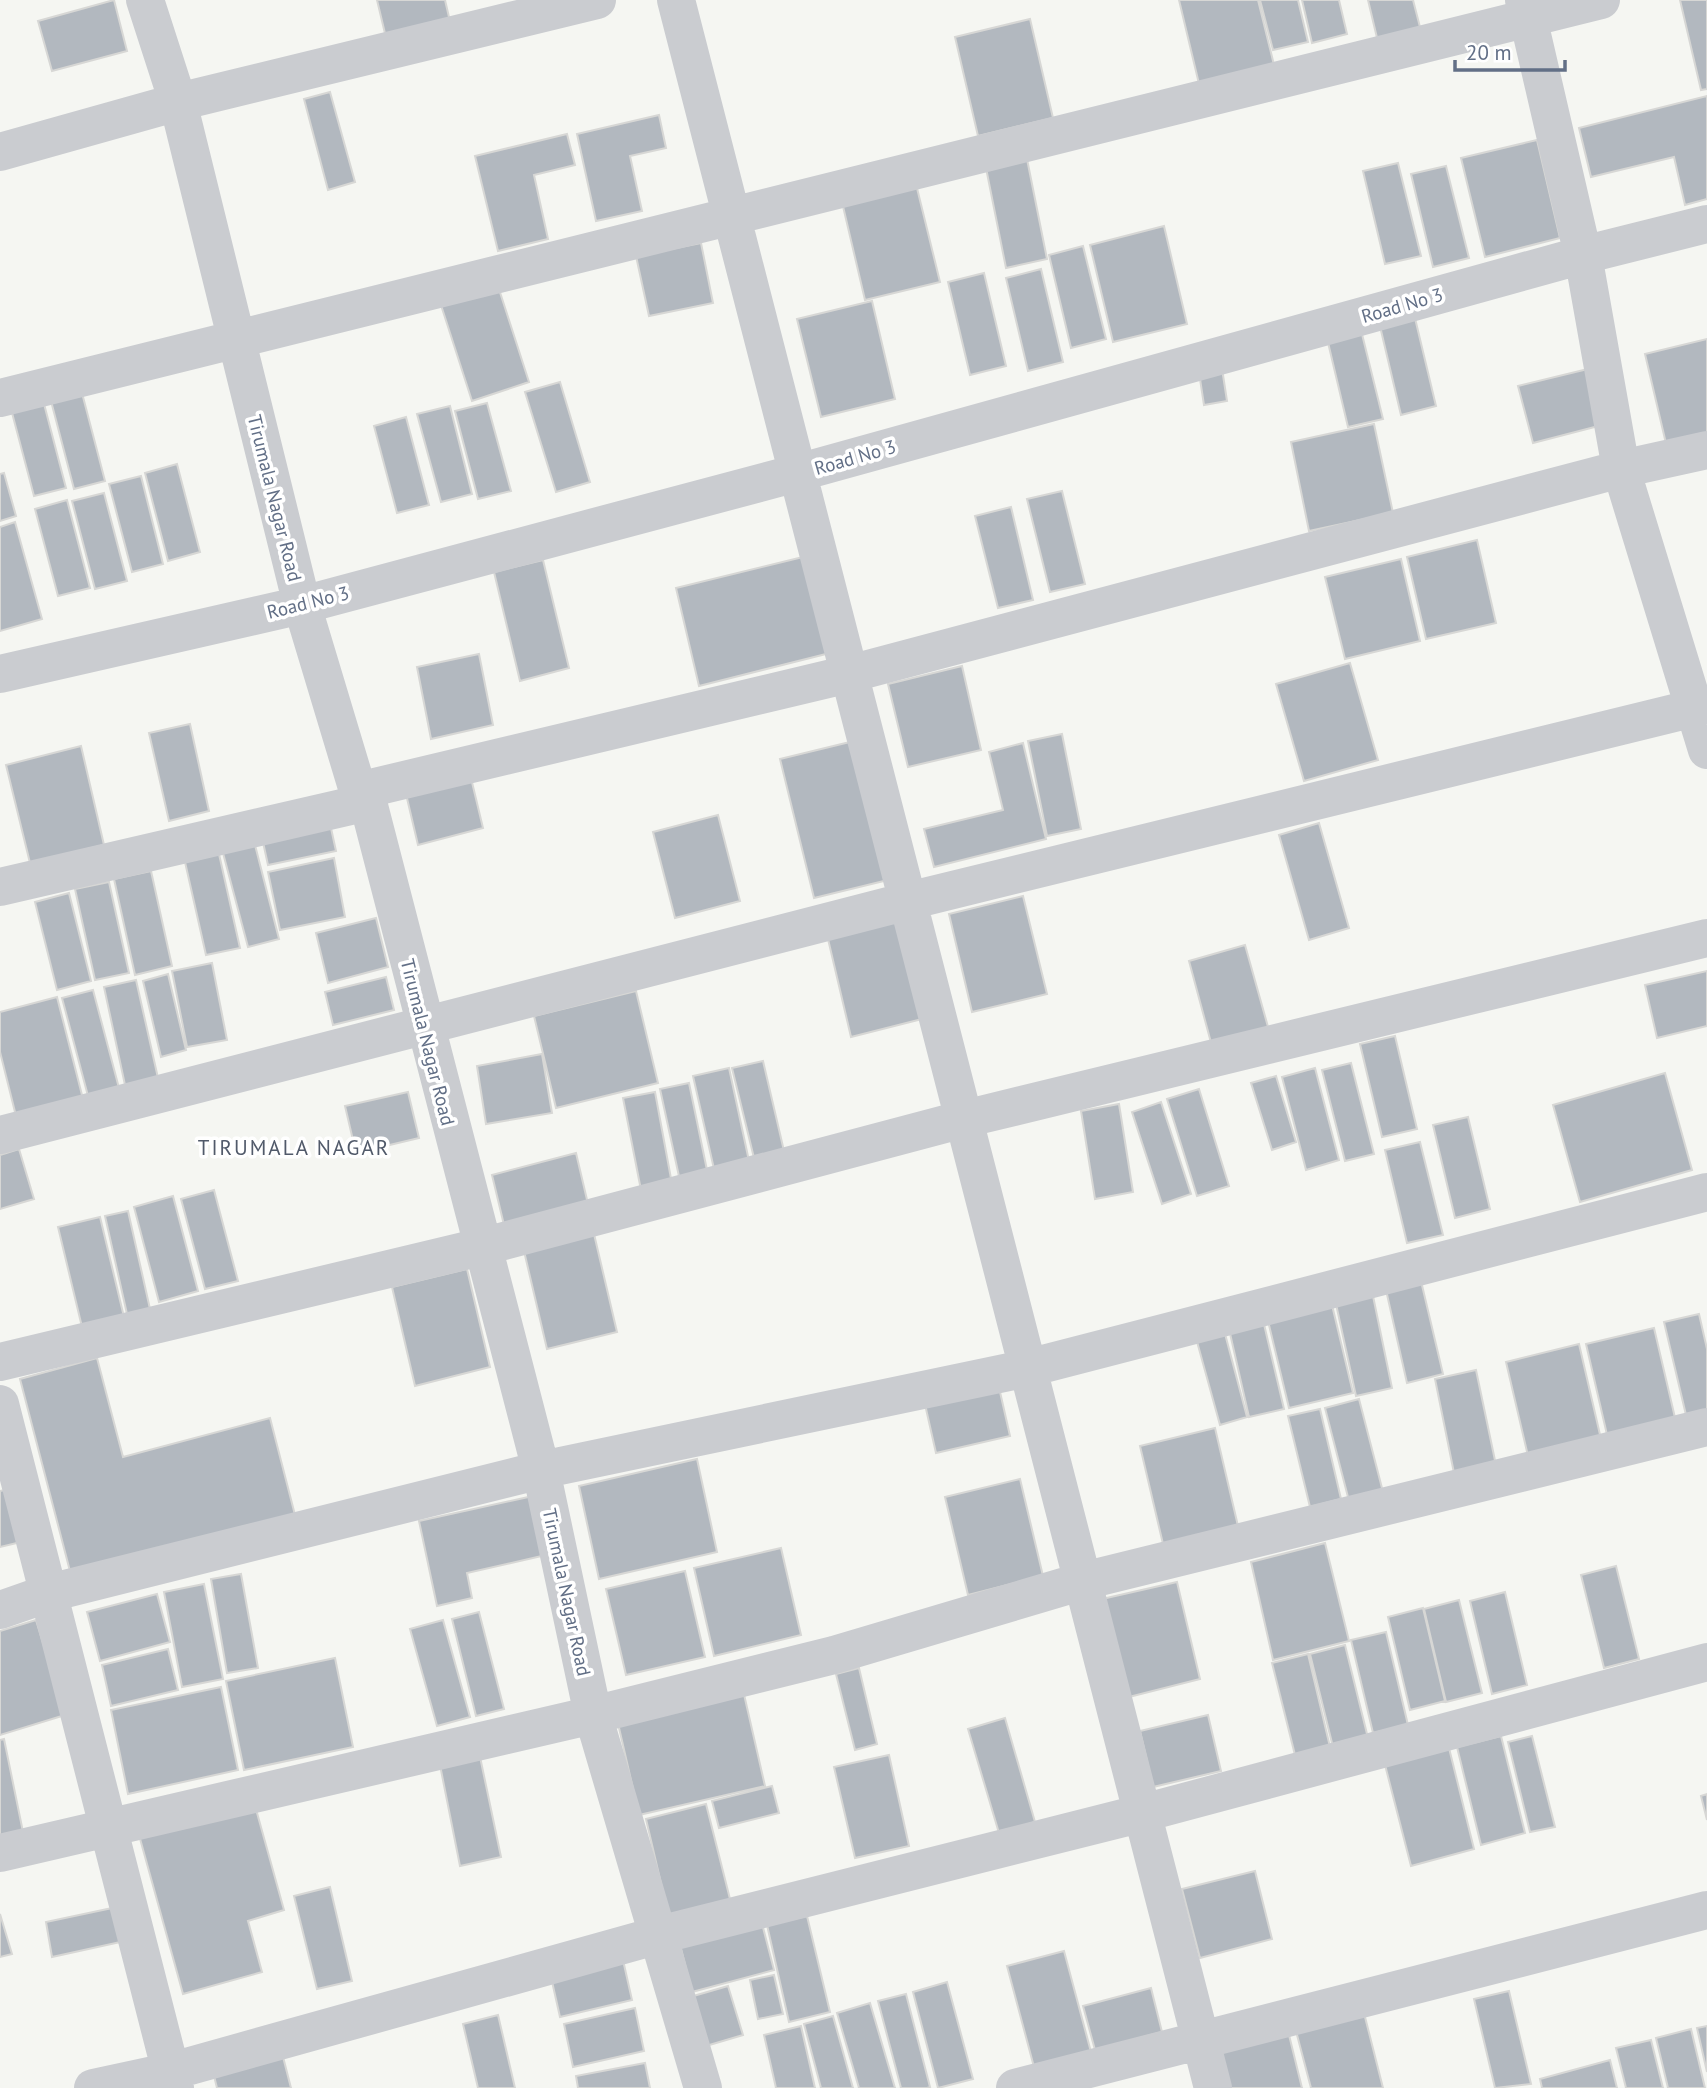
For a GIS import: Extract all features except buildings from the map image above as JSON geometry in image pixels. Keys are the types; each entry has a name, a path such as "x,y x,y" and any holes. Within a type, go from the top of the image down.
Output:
{"street":[{"name":"Tirumala Nagar Road","path":"145,0 178,102 302,605 363,797 541,1470 593,1716 703,2088"},
{"path":"0,152 178,102 597,0"},
{"path":"676,0 1213,2088"},
{"path":"0,398 235,338 732,218 1526,10 1601,0"},
{"path":"1526,10 1583,255 1621,469 1702,706 1707,750"},
{"name":"Road No 3","path":"0,674 302,605 797,473 1583,255 1707,225"},
{"path":"0,887 849,674 1621,469 1707,450"},
{"path":"0,1135 908,901 1702,706"},
{"path":"0,1362 481,1247 964,1119 1707,937"},
{"path":"0,1610 48,1593 541,1470 1028,1368 1707,1192"},
{"path":"0,1404 173,2080"},
{"path":"0,1853 593,1716 834,1655 1083,1581 1707,1427"},
{"path":"93,2088 173,2080 659,1935 1143,1813 1707,1662"},
{"path":"1016,2088 1200,2038 1707,1910"}],"district":[{"name":"TIRUMALA NAGAR","path":"294,1147"}]}
